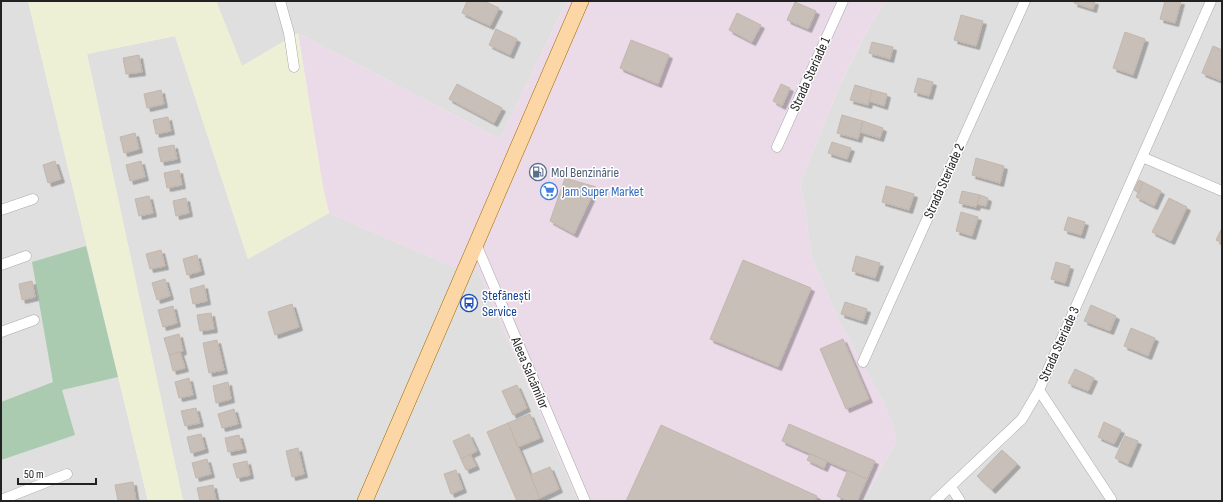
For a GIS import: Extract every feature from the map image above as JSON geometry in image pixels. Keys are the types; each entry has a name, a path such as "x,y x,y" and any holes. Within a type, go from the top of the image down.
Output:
{"main road":[{"path":"365,501 581,1"}],"street":[{"path":"280,1 289,33 294,67"},
{"name":"Strada Steriade 1","path":"777,147 843,1"},
{"name":"Strada Steriade 2","path":"863,362 1025,1"},
{"name":"Strada Steriade 3","path":"935,501 1022,418 1039,390 1211,1"},
{"path":"1142,158 1222,191"},
{"path":"1,210 33,199"},
{"name":"Aleea Salcâmilor","path":"476,244 585,501"},
{"path":"1,265 26,256"},
{"path":"1,332 34,320"},
{"path":"1039,390 1111,499"},
{"path":"1,500 67,474"},
{"path":"951,486 960,501"}],"shaded area":[{"path":"1,1 28,1 148,501 1,501"},
{"path":"216,1 567,1 500,139 298,33 242,66"},
{"path":"567,1 885,1 868,29 840,85 800,183 805,207 811,255 837,317 886,407 897,440 863,501 578,501 476,267 453,267 329,213 323,188 298,33 500,139"},
{"path":"885,1 1222,1 1222,501 863,501 897,440 886,407 837,317 811,255 805,207 800,183 840,85 868,29"},
{"path":"175,36 248,259 329,213 453,267 476,267 578,501 183,501 87,54"}],"green space":[{"path":"28,1 216,1 242,66 298,33 323,188 329,213 248,259 175,36 87,54 183,501 148,501"},
{"path":"86,246 118,377 62,390 75,435 1,460 1,402 53,382 32,262"}],"building":[{"path":"467,1 484,1 499,8 490,26 462,13"},
{"path":"1075,1 1095,1 1093,9 1074,3"},
{"path":"1165,1 1181,1 1175,23 1160,19"},
{"path":"795,2 816,11 808,29 787,20"},
{"path":"737,13 761,25 752,42 729,30"},
{"path":"961,15 983,21 976,46 954,40"},
{"path":"496,29 517,39 510,55 489,45"},
{"path":"1125,32 1145,39 1133,75 1113,68"},
{"path":"631,40 669,55 658,84 620,68"},
{"path":"872,42 893,47 890,59 869,53"},
{"path":"1213,46 1222,50 1222,81 1202,73"},
{"path":"139,55 142,72 126,74 123,58"},
{"path":"918,78 933,82 929,96 914,92"},
{"path":"457,84 502,108 494,123 449,99"},
{"path":"781,84 790,88 782,106 773,101"},
{"path":"855,85 872,90 868,105 850,100"},
{"path":"161,90 164,104 147,108 144,94"},
{"path":"872,90 887,94 884,106 869,101"},
{"path":"842,115 863,121 858,139 837,133"},
{"path":"168,117 171,131 156,134 153,120"},
{"path":"863,121 883,128 880,138 860,132"},
{"path":"135,133 139,149 124,153 120,137"},
{"path":"832,142 851,148 847,159 828,153"},
{"path":"174,145 177,159 161,162 158,148"},
{"path":"976,158 1004,166 1000,183 972,175"},
{"path":"55,161 61,179 48,183 43,165"},
{"path":"141,161 145,177 130,181 126,165"},
{"path":"179,170 182,185 167,188 164,173"},
{"path":"565,178 596,187 574,234 550,221"},
{"path":"1139,180 1143,182 1139,193 1134,190"},
{"path":"1143,182 1161,191 1154,206 1136,197"},
{"path":"886,186 914,194 909,210 882,202"},
{"path":"962,191 980,195 976,207 959,203"},
{"path":"980,195 988,198 986,206 977,204"},
{"path":"149,196 153,213 139,216 135,199"},
{"path":"186,198 189,213 176,216 173,201"},
{"path":"1169,198 1187,207 1171,241 1152,232"},
{"path":"961,212 978,217 972,236 956,231"},
{"path":"1068,217 1085,222 1081,235 1064,230"},
{"path":"1222,228 1222,243 1216,240"},
{"path":"161,250 165,266 150,269 146,254"},
{"path":"197,255 201,271 187,275 183,259"},
{"path":"856,256 880,263 875,278 852,271"},
{"path":"743,260 811,288 778,367 710,339"},
{"path":"1056,262 1070,266 1065,283 1051,279"},
{"path":"165,279 170,296 157,300 152,283"},
{"path":"32,281 35,297 22,300 19,284"},
{"path":"204,285 207,301 193,304 190,289"},
{"path":"845,302 867,309 863,321 841,314"},
{"path":"292,304 299,327 275,335 268,312"},
{"path":"1091,305 1116,316 1110,331 1084,321"},
{"path":"173,306 177,323 163,327 158,310"},
{"path":"211,313 214,329 200,331 197,315"},
{"path":"1131,328 1155,338 1148,356 1124,346"},
{"path":"179,334 183,351 169,355 164,338"},
{"path":"843,339 869,399 846,409 820,349"},
{"path":"217,340 224,370 209,373 203,343"},
{"path":"180,352 185,368 173,371 169,355"},
{"path":"1075,369 1094,378 1088,391 1068,383"},
{"path":"189,378 193,395 179,398 175,382"},
{"path":"228,382 231,399 216,403 213,386"},
{"path":"517,385 527,408 513,415 502,391"},
{"path":"196,408 200,423 185,426 181,411"},
{"path":"234,409 238,424 222,428 218,414"},
{"path":"530,414 540,438 518,447 508,423"},
{"path":"1104,422 1121,430 1114,444 1098,437"},
{"path":"508,423 540,498 532,501 517,501 487,432"},
{"path":"789,424 875,461 867,479 782,441"},
{"path":"661,425 817,496 815,501 626,501"},
{"path":"201,434 205,449 191,453 187,437"},
{"path":"469,434 477,451 461,459 453,441"},
{"path":"239,435 243,449 228,452 225,438"},
{"path":"1125,436 1138,441 1128,464 1115,458"},
{"path":"298,448 304,474 292,477 286,451"},
{"path":"1002,450 1017,464 992,490 977,476"},
{"path":"470,454 476,466 466,470 461,459"},
{"path":"810,454 827,461 824,468 807,460"},
{"path":"207,459 211,474 196,478 192,463"},
{"path":"247,461 250,475 237,478 233,464"},
{"path":"550,467 559,489 540,498 530,475"},
{"path":"456,470 463,489 451,494 444,474"},
{"path":"848,470 867,479 857,501 848,501 837,496"},
{"path":"133,482 136,501 118,501 115,485"},
{"path":"213,485 216,500 200,501 197,488"}],"place":[{"name":"Mol Benzinărie","path":"538,172"},
{"name":"Jam Super Market","path":"549,191"},
{"name":"Ștefănești Service","path":"469,303"}]}
